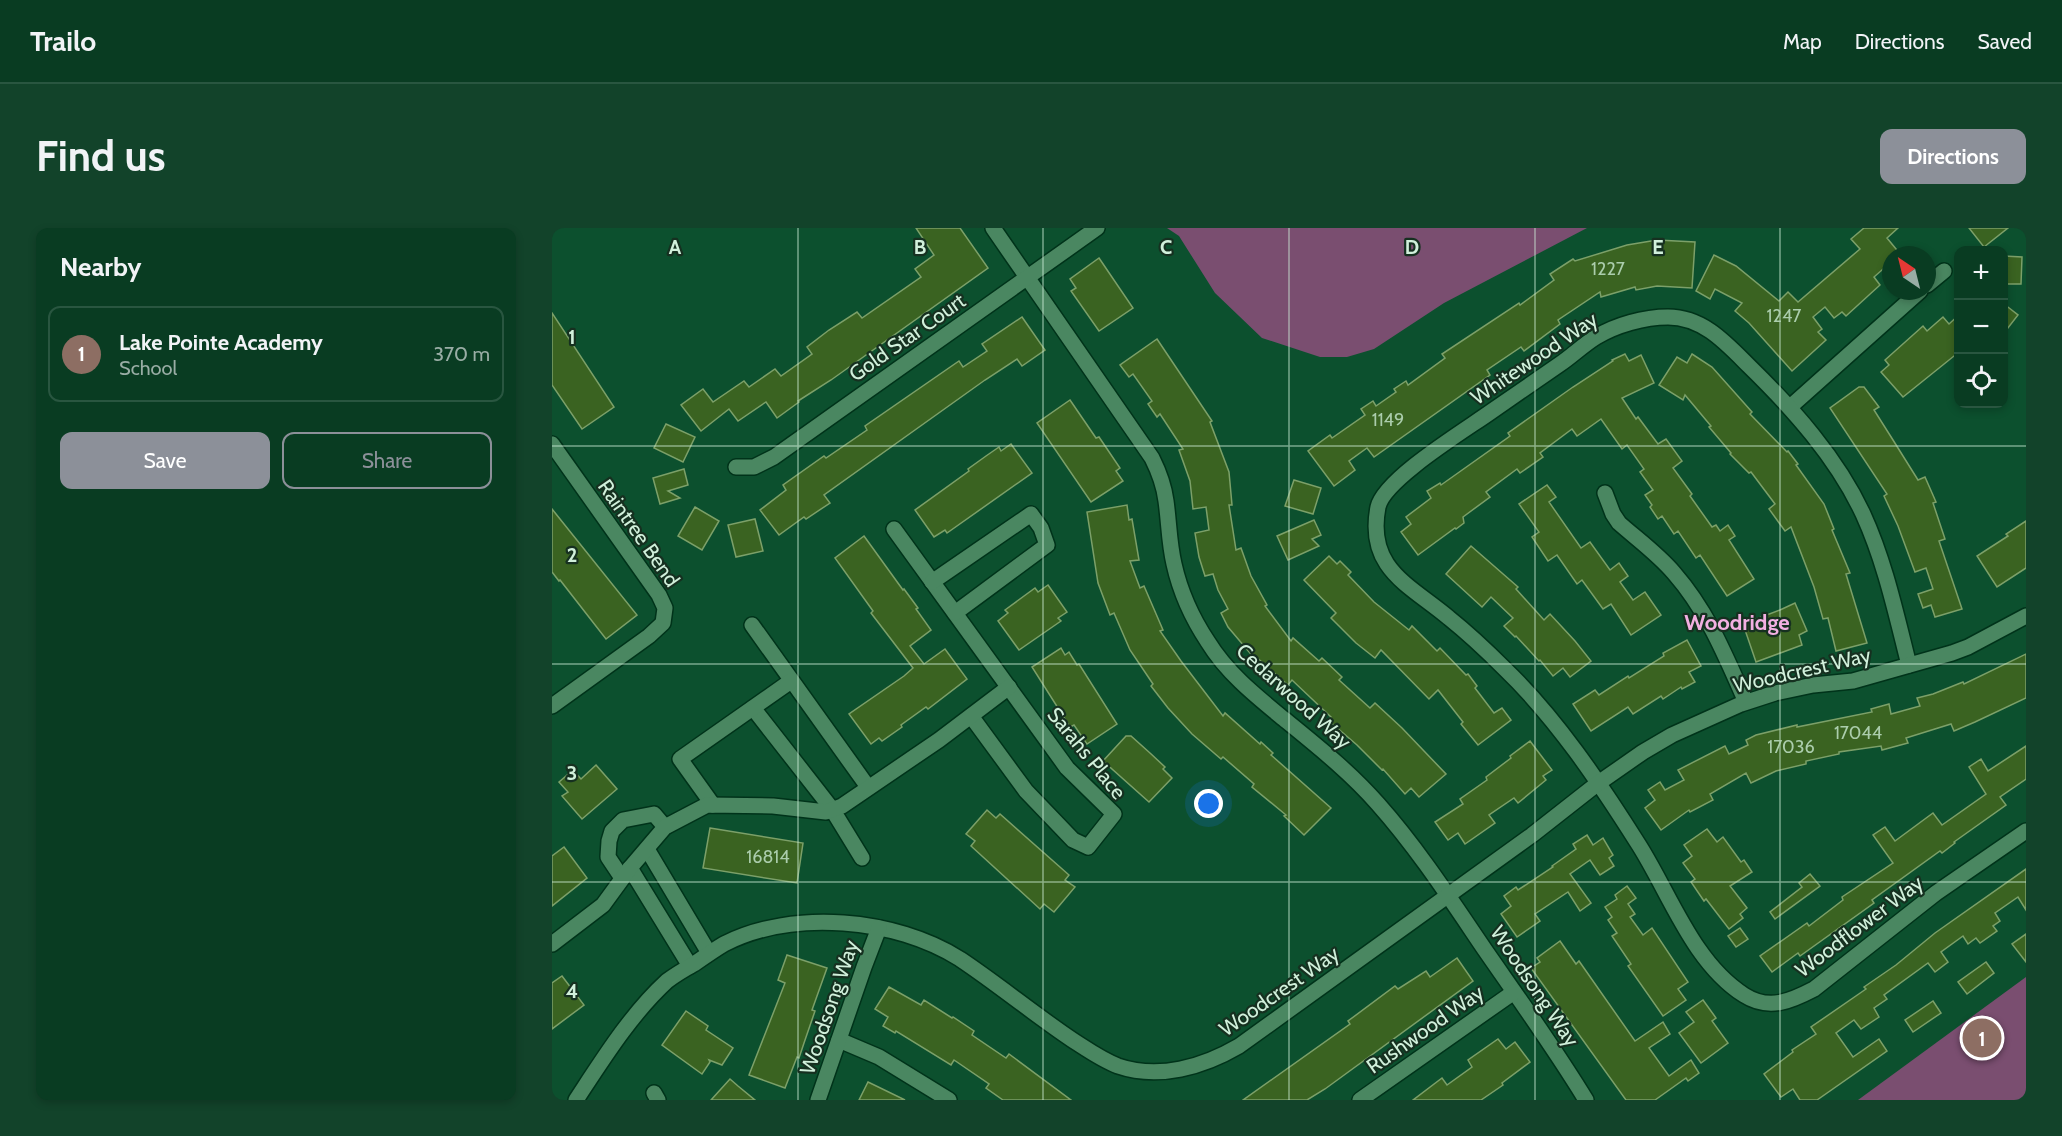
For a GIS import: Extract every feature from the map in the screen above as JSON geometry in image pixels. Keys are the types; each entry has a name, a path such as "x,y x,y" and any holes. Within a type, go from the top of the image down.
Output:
{"street":[{"name":"Cedarwood Way","path":"993,228 1152,458 1162,480 1173,563 1190,609 1208,643 1246,687 1346,771 1377,803 1410,842 1448,896"},
{"name":"Gold Star Court","path":"736,467 754,467 774,457 1097,228"},
{"path":"1936,278 1944,271"},
{"path":"1790,407 1910,300"},
{"name":"Whitewood Way","path":"1597,784 1541,706 1512,675 1448,616 1398,580 1380,554 1377,519 1381,497 1388,488 1440,446 1605,332 1634,322 1670,317 1701,325 1721,338 1790,407 1838,471 1864,517 1889,586 1909,665"},
{"name":"Raintree Bend","path":"552,444 659,595 665,608 663,623 649,636 552,706"},
{"path":"1605,493 1619,523 1666,564 1699,605 1719,639 1746,702"},
{"path":"932,582 1031,514 1041,528 1047,545 955,613"},
{"name":"Sarahs Place","path":"894,529 1067,768 1114,814 1088,847 1073,840 1026,791 971,716"},
{"name":"Woodcrest Way","path":"576,1100 620,1037 650,999 669,980 725,944 757,932 813,922 844,923 879,928 935,946 958,958 1098,1057 1116,1065 1155,1072 1197,1066 1239,1046 1532,835 1597,784 1672,735 1746,702 1813,685 1852,681 1968,647 2026,616"},
{"path":"752,625 868,788"},
{"path":"713,805 680,759 791,681"},
{"path":"552,944 603,904 665,827 707,805 773,806 826,812 842,806 939,740 1009,687"},
{"path":"753,708 832,809 862,858"},
{"name":"Woodflower Way","path":"1597,784 1638,843 1683,924 1705,956 1724,978 1745,995 1771,1004 1794,1000 1814,989 1936,893 2026,831"},
{"path":"665,827 654,814 623,820 612,831 608,857 626,873 690,966"},
{"path":"647,849 709,953"},
{"name":"Woodsong Way","path":"1448,896 1586,1100"},
{"name":"Woodsong Way","path":"818,1100 879,928"},
{"name":"Rushwood Way","path":"1360,1100 1514,992"},
{"path":"839,1040 879,1057 949,1100"}],"shaded area":[{"path":"1167,228 1587,228 1444,303 1374,349 1347,357 1320,357 1262,338 1215,293 1179,236"},
{"path":"2026,977 2026,1100 1858,1100"}],"building":[{"path":"916,228 960,228 988,268 777,418 766,402 738,421 729,409 701,431 681,405 703,389 713,402 744,381 749,387 775,369 781,376 812,354 807,347 829,330 857,312 862,318 921,277 915,269 934,255"},
{"path":"1864,228 1898,228 1887,238 1894,246 1882,246 1882,270 1874,277 1880,285 1846,316 1842,312 1834,318 1825,307 1813,317 1822,329 1818,332 1826,340 1792,371 1749,323 1735,311 1742,303 1715,289 1710,299 1696,291 1714,255 1736,266 1779,301 1788,292 1798,302 1860,249 1851,239"},
{"path":"1969,228 2008,228 1985,246"},
{"path":"1657,240 1695,242 1692,288 1657,286 1636,290 1635,287 1601,297 1600,292 1558,320 1560,324 1524,351 1521,347 1487,370 1490,375 1374,457 1367,448 1349,461 1355,470 1334,486 1308,451 1330,435 1332,438 1365,415 1361,409 1373,401 1376,406 1396,392 1394,389 1406,381 1408,385 1445,358 1442,354 1519,303 1520,305 1554,280 1550,274 1573,259 1575,261 1627,245"},
{"path":"2008,256 2022,257 2021,284 2008,284"},
{"path":"1099,258 1133,308 1099,331 1071,291 1076,288 1070,279"},
{"path":"2008,307 2018,315 2008,328"},
{"path":"552,313 614,407 582,429 552,385"},
{"path":"1022,317 1045,350 1022,366 1017,359 985,380 824,495 830,503 806,519 804,517 779,535 760,510 786,490 783,485 824,456 826,458 867,430 865,426 959,361 963,367 987,351 982,344"},
{"path":"1943,317 1949,324 1954,320 1954,356 1903,397 1881,372 1889,365 1885,360 1923,326 1927,331"},
{"path":"1157,339 1212,421 1210,422 1229,472 1232,505 1229,505 1236,550 1241,548 1251,576 1267,605 1265,606 1291,641 1293,638 1319,661 1322,658 1342,677 1339,680 1370,708 1375,703 1446,774 1419,797 1411,788 1405,794 1383,769 1328,720 1331,717 1292,680 1288,685 1256,657 1255,659 1228,627 1221,613 1228,609 1213,574 1205,576 1199,557 1195,533 1209,530 1206,507 1193,509 1190,481 1179,450 1183,449 1160,414 1157,417 1148,404 1152,401 1133,374 1129,377 1120,365"},
{"path":"1625,354 1629,361 1641,355 1654,383 1622,398 1636,419 1638,417 1658,444 1666,439 1682,461 1673,468 1692,494 1690,496 1712,527 1716,525 1720,531 1728,525 1735,536 1729,540 1754,579 1727,596 1700,555 1696,558 1678,531 1674,534 1662,516 1658,519 1645,495 1653,490 1640,472 1644,469 1627,445 1622,449 1601,419 1577,436 1572,429 1540,453 1543,457 1520,473 1517,469 1486,492 1490,497 1463,517 1464,523 1418,555 1401,532 1411,524 1406,517 1431,498 1427,491 1440,483 1441,485 1510,436 1508,433 1612,360"},
{"path":"1692,354 1712,367 1752,412 1750,414 1788,451 1824,504 1850,573 1846,574 1867,643 1836,651 1828,618 1823,619 1814,587 1791,527 1785,531 1769,509 1775,504 1751,472 1749,473 1730,454 1709,427 1711,426 1685,395 1683,400 1659,385 1677,357 1687,363"},
{"path":"1859,387 1864,387 1879,407 1874,410 1918,480 1925,477 1936,502 1933,503 1945,539 1939,541 1962,609 1935,617 1931,605 1923,608 1918,594 1933,589 1926,568 1915,572 1884,496 1887,494 1830,408"},
{"path":"1070,400 1120,468 1116,471 1123,481 1091,502 1037,423"},
{"path":"666,424 695,437 683,462 654,448"},
{"path":"1011,444 1032,473 947,533 945,530 934,537 915,510 999,447 1001,451"},
{"path":"684,469 688,485 668,491 680,498 660,504 653,478"},
{"path":"1294,480 1321,488 1313,514 1285,506"},
{"path":"1547,485 1556,497 1549,502 1581,548 1590,542 1610,570 1619,563 1628,576 1620,582 1633,600 1645,592 1661,615 1631,635 1611,604 1603,609 1582,580 1577,584 1557,555 1548,561 1532,537 1539,532 1519,504"},
{"path":"1127,505 1129,520 1132,519 1139,560 1130,561 1140,588 1144,586 1163,630 1160,631 1223,716 1225,713 1260,744 1261,742 1273,753 1271,755 1331,808 1304,835 1284,816 1286,815 1252,787 1254,784 1192,734 1168,708 1151,686 1153,684 1130,650 1114,613 1110,615 1098,583 1087,512"},
{"path":"695,507 719,521 702,550 678,536"},
{"path":"552,509 637,615 606,639 552,572"},
{"path":"755,519 763,551 736,557 728,525"},
{"path":"1314,520 1321,535 1312,539 1319,546 1288,560 1277,536"},
{"path":"2026,521 2026,568 1997,587 1977,556"},
{"path":"864,536 918,608 916,609 931,630 910,646 924,664 945,649 967,679 882,741 879,738 871,744 849,714 913,668 871,613 873,611 835,558"},
{"path":"1471,546 1518,587 1516,589 1544,620 1550,614 1591,661 1570,677 1563,668 1553,676 1540,660 1504,626 1513,618 1491,597 1482,607 1446,574"},
{"path":"1329,556 1337,564 1340,561 1351,572 1348,575 1374,602 1409,630 1412,626 1437,651 1440,648 1466,675 1468,674 1477,686 1475,688 1494,713 1502,708 1511,720 1478,745 1438,690 1429,699 1381,650 1375,658 1356,643 1331,618 1336,613 1304,580"},
{"path":"1048,585 1067,612 1058,618 1061,621 1019,650 998,621 1008,613 1005,610 1035,588 1038,592"},
{"path":"1795,603 1807,631 1799,635 1802,645 1756,662 1743,624"},
{"path":"1687,640 1701,666 1689,672 1695,682 1682,689 1681,687 1663,699 1661,696 1633,714 1628,707 1591,731 1573,704 1595,690 1599,695"},
{"path":"1061,648 1065,655 1069,652 1077,665 1079,664 1117,724 1087,744 1074,725 1070,727 1032,667"},
{"path":"2026,654 2026,698 1954,731 1951,724 1906,738 1908,743 1882,750 1881,746 1839,752 1839,754 1806,761 1806,764 1776,771 1751,783 1746,773 1710,794 1713,800 1690,812 1689,810 1661,830 1645,808 1655,800 1648,790 1660,782 1665,790 1684,780 1678,770 1725,746 1729,754 1748,745 1746,740 1756,735 1797,725 1797,727 1872,712 1871,709 1889,704 1891,714 1920,706 1917,698 1963,682 1964,684"},
{"path":"1126,736 1131,736 1150,753 1165,767 1163,769 1172,778 1149,802 1103,761"},
{"path":"1530,741 1552,770 1543,776 1546,780 1518,803 1514,798 1489,815 1495,823 1465,844 1458,833 1448,840 1435,822 1463,804 1460,799 1487,780 1486,777"},
{"path":"2026,746 2026,779 2000,797 2006,805 1942,853 1940,851 1872,900 1874,903 1800,956 1798,953 1772,972 1760,956 1807,923 1809,926 1843,900 1842,897 1893,863 1873,835 1885,827 1895,841 1933,813 1942,825 1986,794 1969,767 1981,759 1988,771"},
{"path":"596,765 617,789 582,819 562,796 568,792 559,782 573,770 581,779"},
{"path":"987,810 996,818 1000,814 1069,875 1065,880 1075,887 1054,912 1044,904 1040,909 971,846 975,841 966,834"},
{"path":"710,828 803,843 797,883 703,868"},
{"path":"1707,829 1717,842 1723,837 1741,862 1744,860 1752,872 1730,886 1747,908 1740,914 1743,918 1729,929 1706,899 1704,901 1691,882 1695,879 1683,863 1692,856 1684,845"},
{"path":"1587,835 1593,845 1603,838 1613,855 1609,858 1614,866 1600,875 1590,860 1570,874 1591,903 1580,911 1568,892 1535,914 1540,921 1517,937 1501,914 1511,906 1504,896 1516,887 1518,890 1553,867 1576,849 1573,844"},
{"path":"564,847 587,878 552,906 552,856"},
{"path":"2026,869 2026,910 2018,897 1995,913 2000,921 1993,926 1997,931 1980,943 1976,938 1968,944 1963,936 1941,952 1948,962 1935,972 1928,963 1884,995 1887,999 1874,1008 1879,1017 1861,1029 1854,1020 1836,1033 1853,1057 1879,1039 1887,1051 1817,1100 1800,1100 1793,1089 1781,1097 1764,1074 1793,1052 1792,1050 1816,1034 1811,1027 1866,989 1864,987 1896,965 1935,933"},
{"path":"1810,874 1820,886 1775,919 1770,912 1802,887 1799,883"},
{"path":"1627,886 1636,898 1628,904 1635,914 1630,917 1643,935 1652,928 1688,982 1678,989 1686,1000 1663,1016 1628,966 1631,964 1612,936 1617,933 1608,920 1612,917 1605,907 1617,899 1615,895"},
{"path":"1740,928 1748,939 1736,947 1728,936"},
{"path":"2026,934 2026,962 2012,944"},
{"path":"1560,941 1576,964 1579,961 1635,1041 1663,1022 1670,1034 1649,1048 1669,1076 1691,1060 1699,1073 1688,1081 1686,1078 1655,1100 1626,1100 1531,968 1540,962 1537,958"},
{"path":"787,955 827,968 812,1010 815,1011 799,1058 797,1057 785,1088 749,1075 785,983 778,980"},
{"path":"1457,958 1473,981 1325,1089 1307,1100 1243,1100 1350,1024 1348,1021 1395,986 1398,989 1426,971 1430,977"},
{"path":"1986,962 1994,973 1967,994 1958,982"},
{"path":"562,976 584,1005 552,1029 552,983"},
{"path":"889,987 921,1005 924,1000 953,1017 974,1031 972,1035 1006,1058 1009,1054 1071,1100 1003,1100 986,1088 989,1084 954,1060 951,1065 896,1031 895,1033 883,1026 888,1017 875,1009"},
{"path":"1703,1000 1716,1018 1712,1021 1728,1043 1701,1063 1679,1033 1694,1022 1686,1012"},
{"path":"1933,1001 1941,1013 1913,1032 1905,1020"},
{"path":"686,1011 708,1026 706,1030 733,1048 722,1065 709,1060 702,1074 662,1045"},
{"path":"1498,1039 1506,1049 1515,1042 1530,1062 1502,1083 1503,1085 1481,1100 1413,1100 1442,1078 1447,1085 1472,1067 1468,1060"},
{"path":"730,1079 738,1086 755,1100 711,1100"},
{"path":"868,1082 905,1100 859,1100"}],"place":[{"name":"Lake Pointe Academy","path":"1982,1038"}],"district":[{"name":"Woodridge","path":"1737,622"}]}
